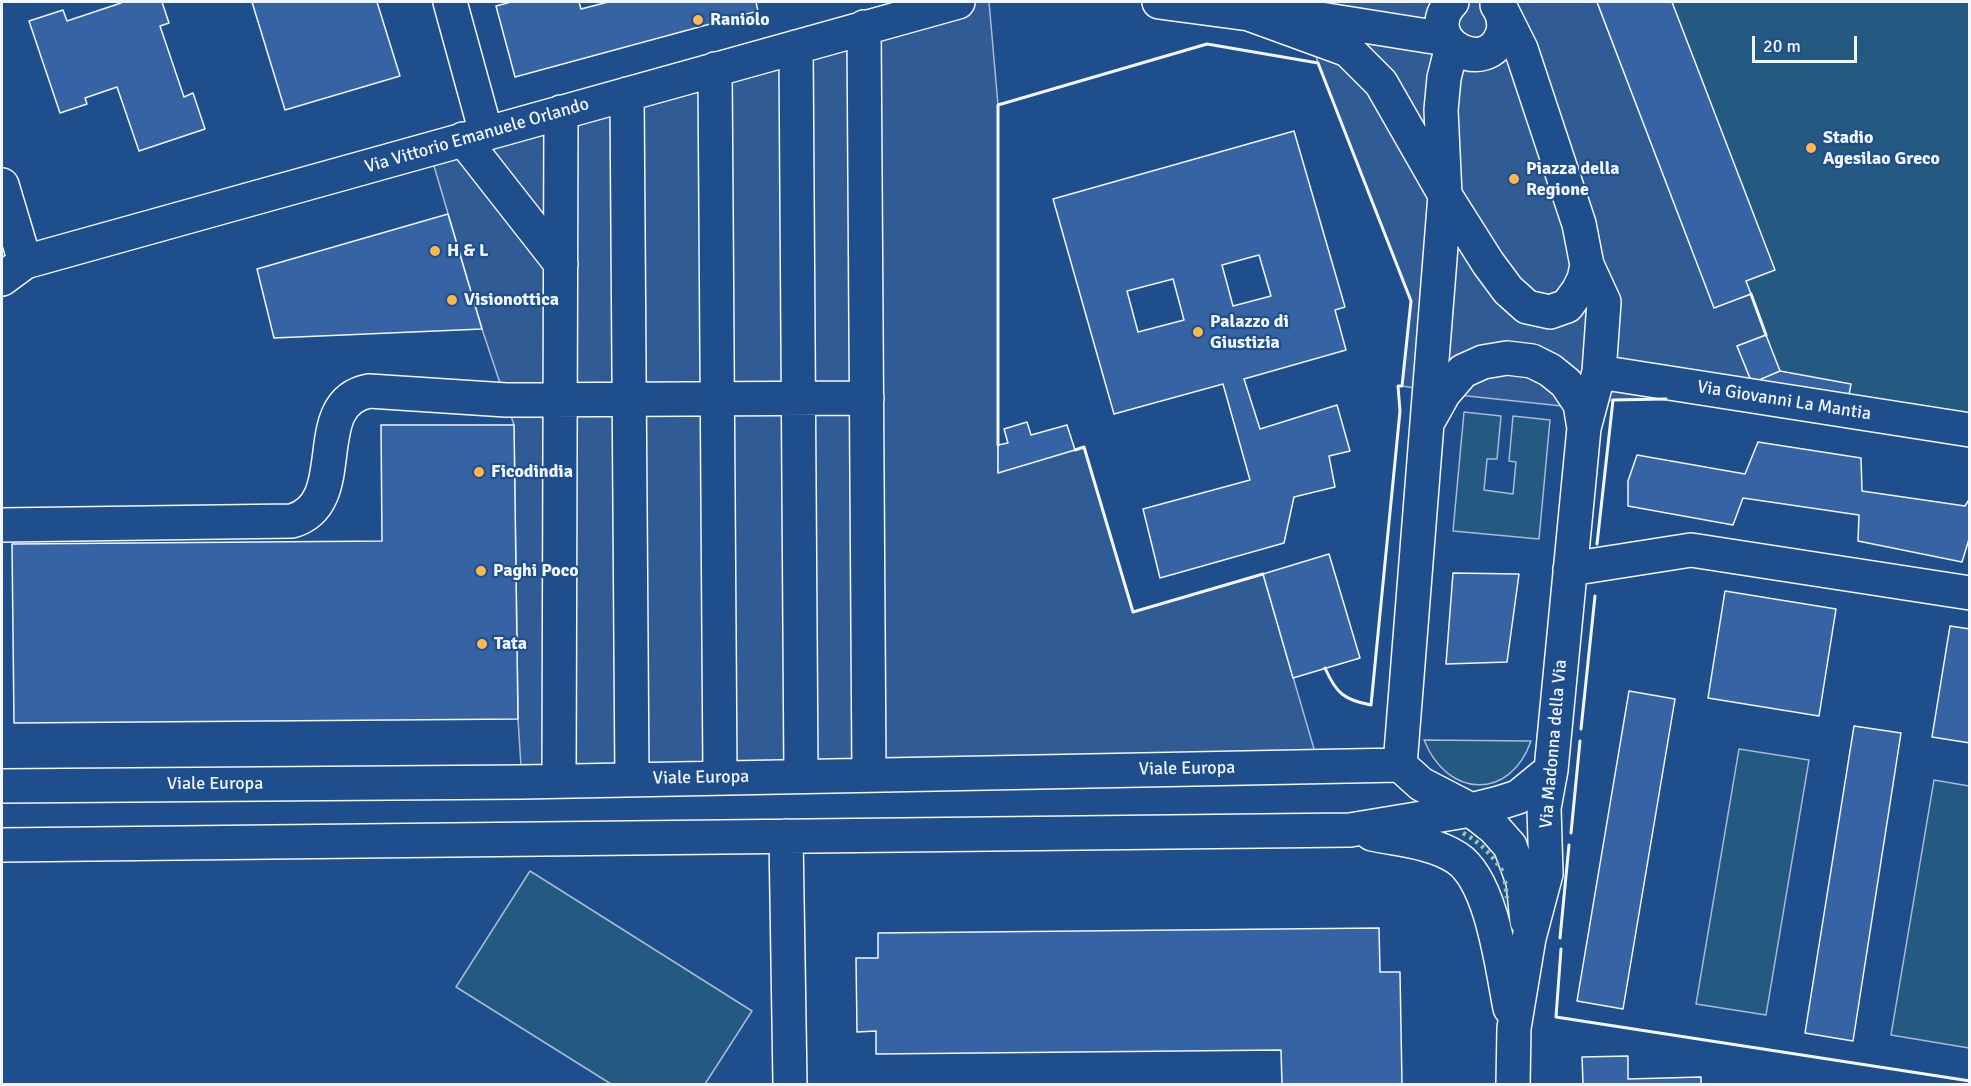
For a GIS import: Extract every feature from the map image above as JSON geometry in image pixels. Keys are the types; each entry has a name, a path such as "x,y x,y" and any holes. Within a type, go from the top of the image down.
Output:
{"street":[{"path":"450,2 475,136 561,264"},
{"name":"Via Vittorio Emanuele Orlando","path":"13,271 475,136 958,2"},
{"path":"1159,2 1248,14 1314,18 1449,42 1464,53 1478,55 1491,50 1511,19"},
{"path":"1444,2 1442,27 1449,42 1442,110 1445,195 1400,765 1421,784 1471,810 1494,828 1510,846 1523,882 1529,938"},
{"path":"1248,14 1348,50 1381,83 1445,195 1508,290 1527,307 1550,312 1567,306 1584,279 1587,265"},
{"name":"Via Madonna della Via","path":"1511,19 1579,224 1587,265 1604,302 1570,569 1551,770 1544,808 1546,874 1529,938 1514,1028 1513,1084"},
{"path":"864,27 869,775"},
{"path":"796,47 801,776"},
{"path":"715,69 720,778"},
{"path":"627,94 632,780"},
{"path":"559,781 561,112"},
{"path":"2,184 13,271"},
{"path":"1428,421 1444,393 1463,371 1483,362 1507,358 1532,361 1550,370 1566,383 1581,404 1591,401"},
{"path":"2,525 292,521 303,518 315,507 323,495 335,421 344,405 358,393 369,391 506,400 867,398"},
{"name":"Via Giovanni La Mantia","path":"1591,401 1970,430"},
{"path":"1570,569 1691,550 1970,593"},
{"name":"Viale Europa","path":"2,786 632,780 1400,765"},
{"path":"2,845 1350,830 1471,810 1518,797 1551,770"},
{"path":"1350,830 1426,845 1458,858 1479,883 1491,915 1514,1028"},
{"path":"786,836 790,1084"}],"shaded area":[{"path":"958,2 989,2 998,105 998,472 1084,447 1133,612 1263,574 1319,766 522,782 518,719 514,425 482,329 429,149"},
{"name":"Piazza della Regione","path":"1316,2 1597,2 1714,307 1751,294 1766,335 1737,346 1752,383 1679,398 1613,400 1562,406 1458,395 1402,386 1411,301 1318,63 1311,37"},
{"name":"Stadio Agesilao Greco","path":"1597,2 1969,2 1969,417 1752,383 1737,346 1766,334 1751,295 1714,308"},
{"path":"1464,412 1501,416 1497,459 1487,459 1484,490 1513,494 1516,462 1509,461 1513,416 1550,420 1539,539 1453,531"},
{"path":"1424,740 1531,741 1521,761 1509,774 1494,782 1478,785 1462,782 1447,773 1434,759"},
{"path":"1739,749 1809,760 1766,1015 1696,1004"},
{"path":"1934,780 1969,786 1969,1048 1891,1035"},
{"path":"530,871 752,1011 705,1084 611,1084 456,987"}],"building":[{"path":"121,2 162,2 169,23 160,26 184,97 193,93 205,129 139,151 117,87 85,98 87,104 60,113 29,21 63,10 67,21"},
{"path":"252,2 377,2 400,76 285,110"},
{"path":"511,2 579,2 581,9 608,2 756,2 758,11 515,77 496,6"},
{"path":"1597,2 1672,2 1775,270 1746,281 1751,294 1714,308"},
{"path":"1294,131 1345,307 1335,310 1346,350 1244,379 1260,429 1337,405 1350,451 1329,456 1335,487 1294,497 1284,543 1160,578 1143,509 1250,480 1223,384 1114,414 1053,199","holes":["1259,255 1271,296 1233,306 1222,265","1173,279 1184,320 1138,332 1127,291"]},
{"path":"448,214 482,329 274,338 257,269"},
{"path":"1766,335 1780,371 1752,383 1737,346"},
{"path":"1780,371 1851,384 1848,400 1752,383"},
{"path":"1027,422 1031,435 1067,425 1075,450 998,473 998,445 1008,443 1004,429"},
{"path":"381,425 514,425 518,719 14,723 12,544 382,541"},
{"path":"1758,442 1861,458 1862,491 1965,506 1970,498 1970,536 1962,562 1858,541 1859,515 1743,498 1733,525 1628,506 1628,481 1637,455 1745,474"},
{"path":"1329,554 1360,658 1293,678 1263,574"},
{"path":"1453,573 1519,574 1507,662 1446,664"},
{"path":"1725,591 1836,609 1819,716 1708,698"},
{"path":"1950,626 1970,629 1970,743 1932,737"},
{"path":"1629,691 1675,699 1623,1009 1577,1001"},
{"path":"1854,726 1901,733 1853,1041 1805,1033"},
{"path":"1379,928 1380,972 1400,972 1402,1084 1282,1084 1281,1050 876,1054 876,1031 857,1032 856,958 878,958 878,933"},
{"path":"1628,1056 1628,1079 1701,1077 1701,1084 1583,1084 1582,1057"}],"hedge":[{"path":"1463,833 1486,850 1503,872"},
{"path":"1505,881 1507,898"}],"wall":[{"path":"998,445 998,105 1207,44 1318,63 1411,301 1402,386 1398,386 1400,411 1371,705 1354,701 1342,694 1333,684 1325,668"},
{"path":"1751,294 1766,335"},
{"path":"1597,544 1613,400 1666,399"},
{"path":"1075,450 1084,447 1133,612 1263,574"},
{"path":"1581,729 1595,596"},
{"path":"1571,833 1580,741"},
{"path":"1560,938 1569,845"},
{"path":"1561,949 1556,1017 1970,1081"}],"place":[{"name":"Raniolo","path":"698,20"},
{"name":"Stadio Agesilao Greco","path":"1811,148"},
{"name":"Piazza della Regione","path":"1514,179"},
{"name":"H & L","path":"435,251"},
{"name":"Visionottica","path":"452,300"},
{"name":"Palazzo di Giustizia","path":"1198,332"},
{"name":"Ficodindia","path":"479,472"},
{"name":"Paghi Poco","path":"481,571"},
{"name":"Tata","path":"482,644"}]}
